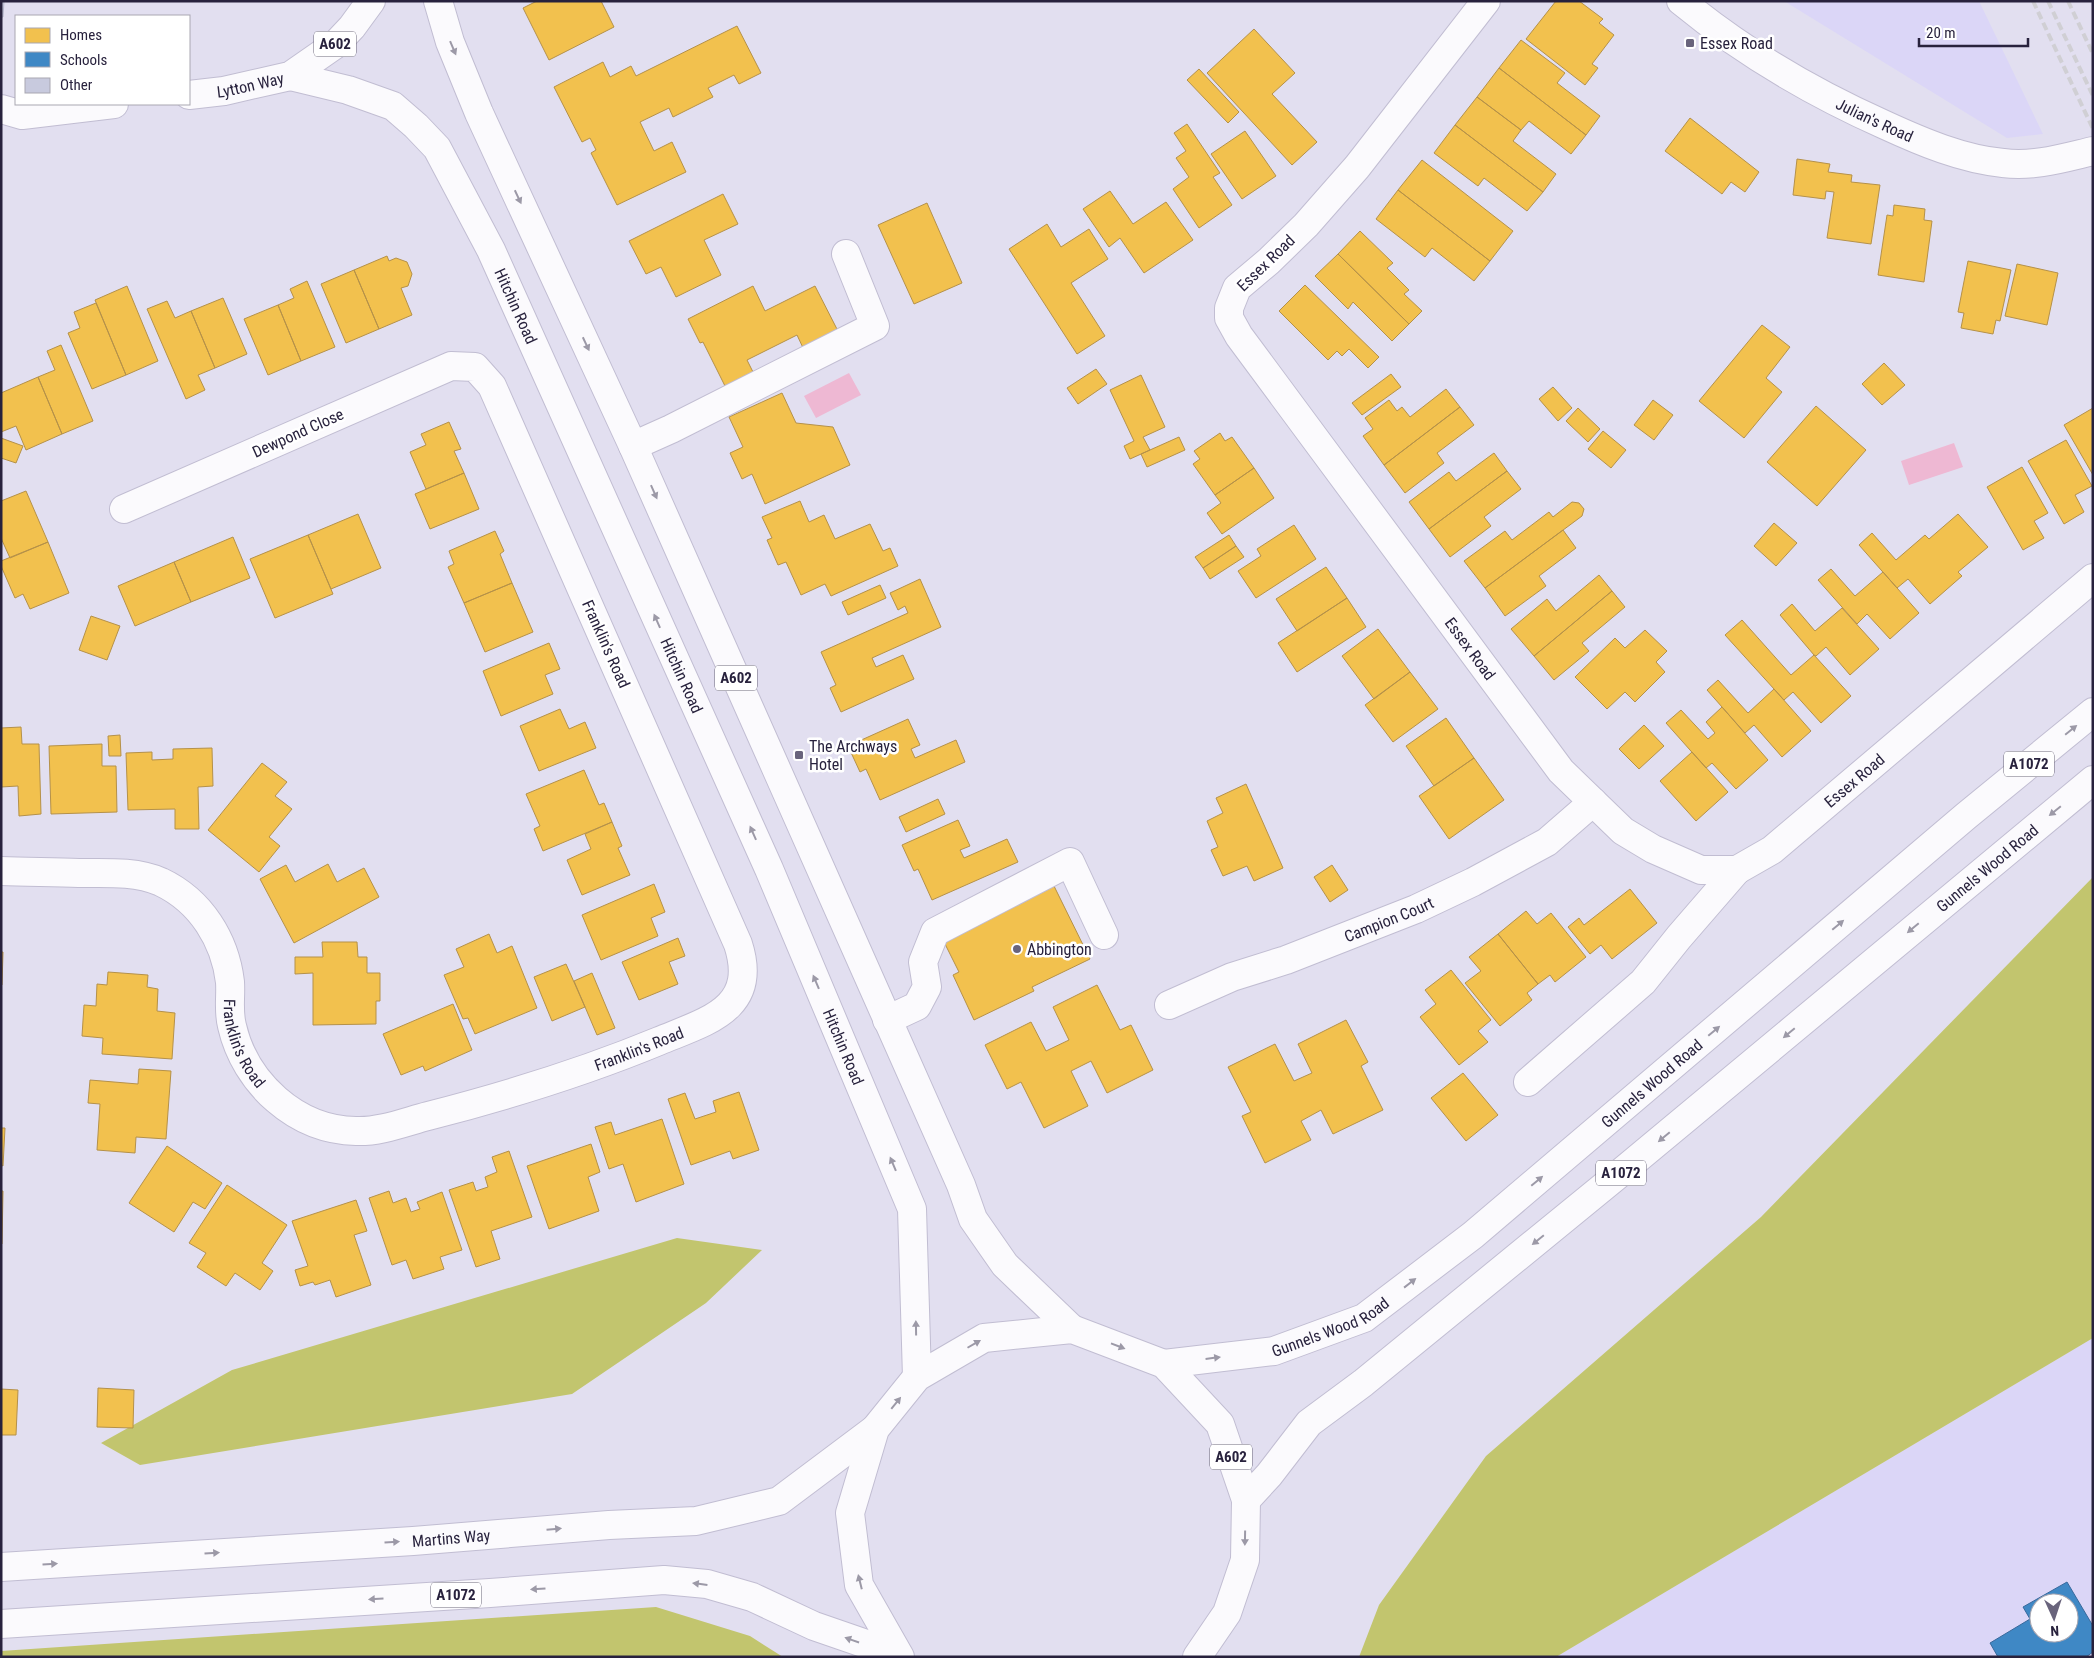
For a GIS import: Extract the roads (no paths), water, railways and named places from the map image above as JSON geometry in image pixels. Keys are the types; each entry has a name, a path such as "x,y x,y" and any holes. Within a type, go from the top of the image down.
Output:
{"main road":[{"name":"Lytton Way","path":"190,95 224,91 290,76 336,44 352,28 372,1"},
{"name":"A602","path":"438,1 450,42 479,113 633,446 960,1185 973,1219 1005,1265 1072,1329 1164,1364 1220,1424 1246,1500 1245,1560 1227,1613 1197,1657"},
{"name":"Essex Road","path":"1486,1 1357,167 1306,225 1269,261 1237,288 1229,308 1229,318 1239,336 1561,771 1593,802 1624,831 1653,849 1701,870 1737,870 1772,850 2093,578"},
{"name":"Julian's Road","path":"1681,1 1711,26 1771,67 1843,106 1919,140 1976,159 1995,162 2030,164 2093,151"},
{"name":"Hitchin Road","path":"290,76 348,90 393,106 416,126 437,148 490,250 769,869 912,1209 917,1377"},
{"path":"8,115 104,105"},
{"path":"633,446 671,429 875,326 846,254"},
{"name":"Dewpond Close","path":"124,509 451,366 474,367"},
{"name":"Franklin's Road","path":"1,871 114,873 143,876 161,882 176,892 207,920 218,938 226,959 230,985 229,1008 231,1024 244,1059 256,1079 289,1110 311,1121 332,1128 356,1131 377,1129 489,1101 603,1064 713,1018 732,1005 741,987 743,976 742,957 738,944 492,386 474,367"},
{"name":"Gunnels Wood Road","path":"1164,1364 1274,1351 1364,1318 1473,1235 1966,816 2093,712"},
{"name":"Gunnels Wood Road","path":"1246,1500 1269,1475 1309,1423 1363,1383 1619,1174 2093,780"},
{"name":"Campion Court","path":"1169,1006 1232,977 1286,960 1416,909 1473,882 1547,842 1593,802"},
{"path":"887,1020 917,1006 927,986 923,962 935,932 1070,862 1104,935"},
{"path":"1528,1082 1643,982 1737,870"},
{"name":"A602","path":"899,1656 859,1585 850,1513 875,1429 917,1377 984,1338 1072,1329"},
{"name":"Martins Way","path":"1,1567 609,1525 696,1522 779,1501 875,1429"},
{"name":"A1072","path":"1,1624 664,1580 706,1584 752,1598 814,1626 899,1656"}],"railway":[{"path":"2033,1 2093,129"},
{"path":"2048,1 2093,96"},
{"path":"2068,1 2093,54"}],"place":[{"name":"Essex Road","path":"1690,43"},
{"name":"The Archways Hotel","path":"799,755"},
{"name":"Abbington","path":"1017,949"}]}
